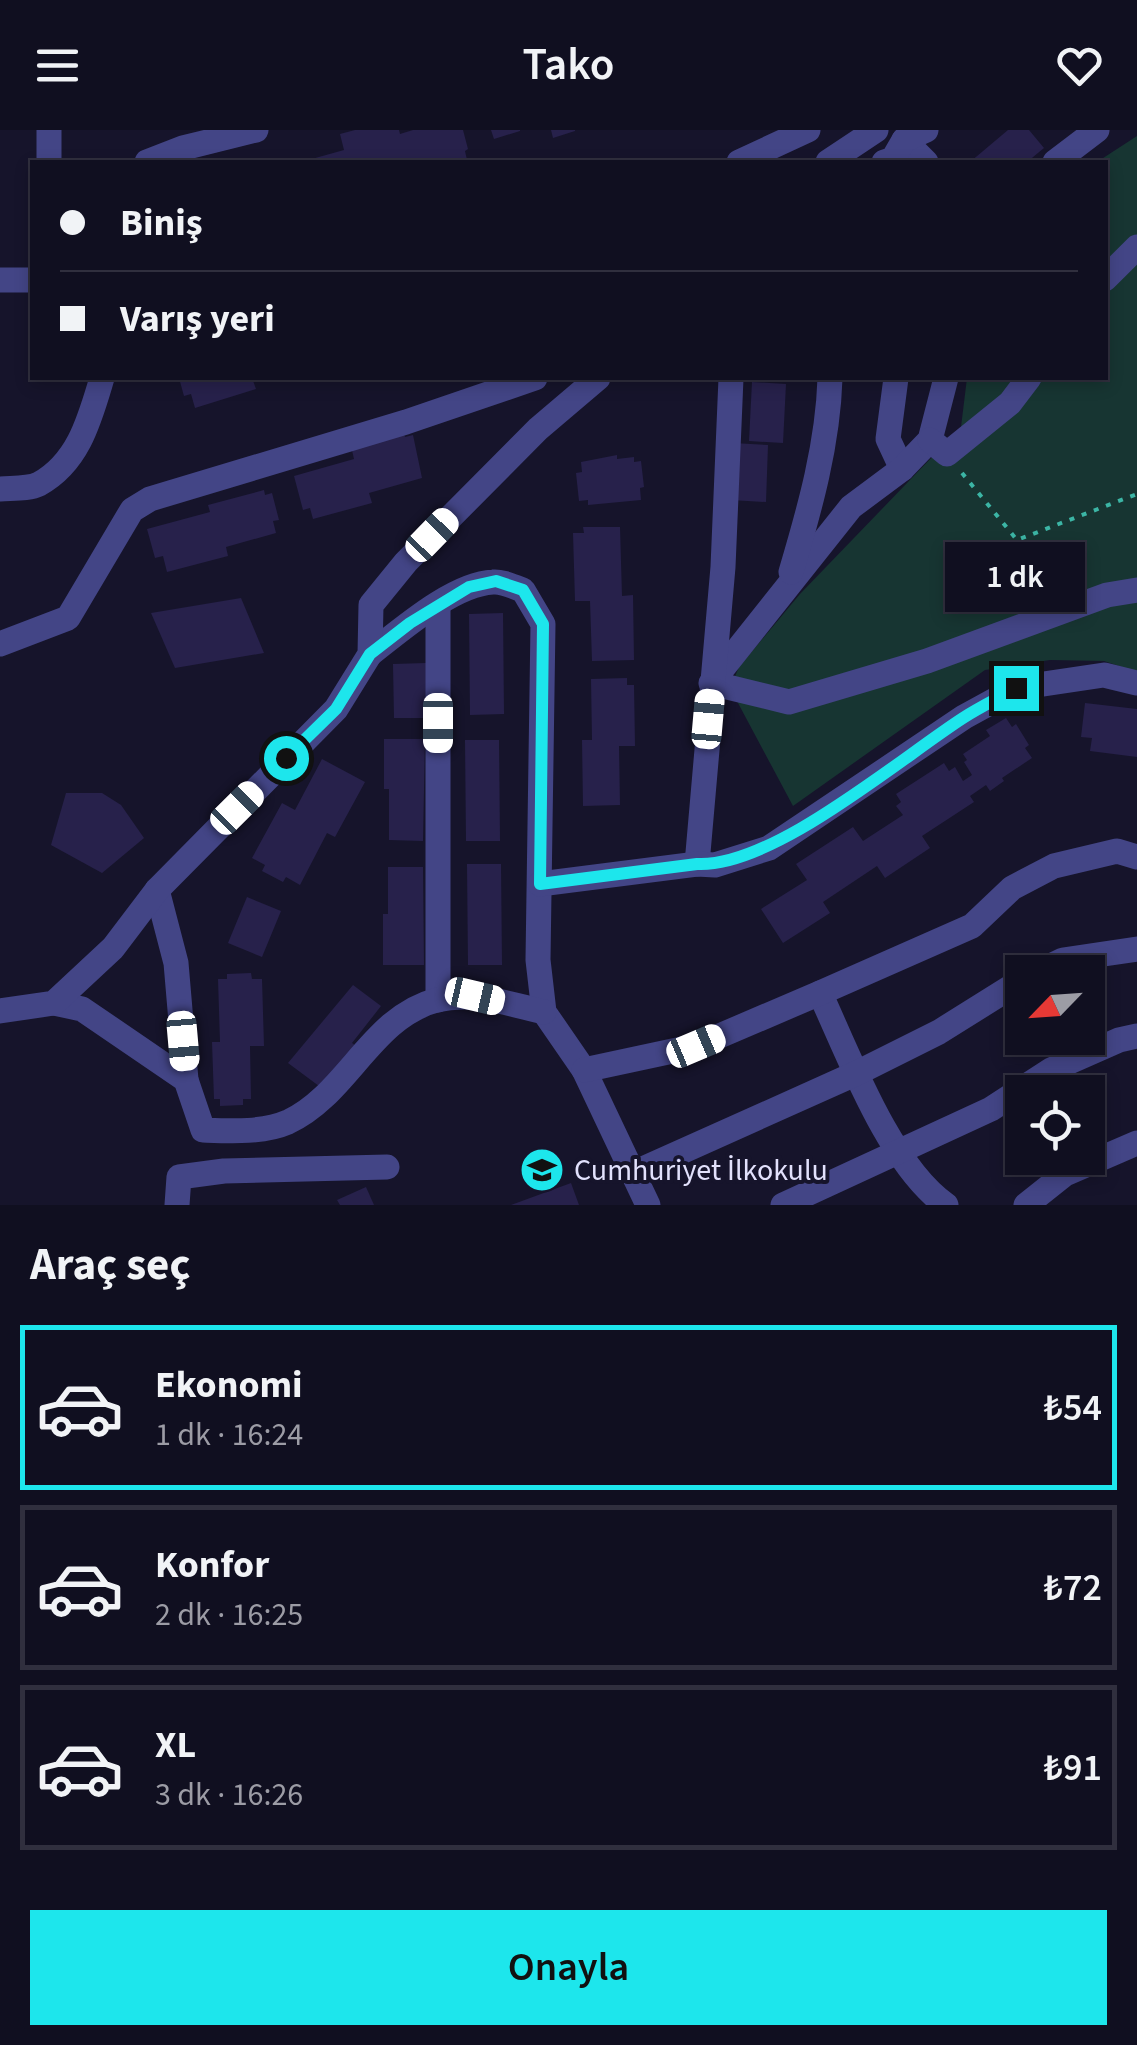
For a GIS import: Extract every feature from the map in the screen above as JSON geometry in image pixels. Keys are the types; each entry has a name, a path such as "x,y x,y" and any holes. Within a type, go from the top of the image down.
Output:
{"street":[{"path":"49,130 49,160"},
{"path":"152,160 256,130"},
{"path":"743,160 808,130"},
{"path":"831,160 876,130"},
{"path":"1058,160 1097,130"},
{"path":"888,160 915,135 925,160"},
{"path":"1108,276 1137,246"},
{"path":"0,280 30,276"},
{"path":"0,490 37,486 72,456 91,416 101,380"},
{"path":"0,644 68,618 132,510 150,498 406,422 529,380"},
{"path":"370,654 370,605 406,562 538,428 596,380"},
{"path":"697,864 724,549 731,380"},
{"path":"786,586 813,501 830,380"},
{"path":"896,380 888,439 902,469"},
{"path":"938,447 946,380"},
{"path":"712,683 851,507 902,469 1010,403 1027,380"},
{"path":"54,1004 113,948 158,890 336,709 370,654 438,604 469,587 496,581 523,590 543,624 538,960 544,1012 584,1070 648,1205"},
{"path":"712,683 788,702 927,661 1108,595 1137,590"},
{"path":"438,604 438,1000"},
{"path":"540,884 715,865 769,848 964,718 1016,688 1104,675 1137,683"},
{"path":"584,1070 696,1046 820,993 972,926 1012,888 1054,866 1116,851 1137,857"},
{"path":"158,890 176,963 186,1080 203,1130 237,1131 286,1123 322,1100 384,1031 408,1012 438,1000 475,996 544,1012"},
{"path":"1097,955 1137,949"},
{"path":"634,1173 857,1073 938,1032 1005,991"},
{"path":"820,993 899,1152 924,1190 946,1205"},
{"path":"0,1011 54,1004 82,1008 186,1080"},
{"path":"783,1205 991,1108 1051,1070 1137,1036"},
{"path":"1026,1205 1065,1174 1137,1142"},
{"path":"178,1205 179,1177 224,1171 387,1167"}],"path":[{"path":"938,447 1017,540 1137,494"}],"green space":[{"path":"1137,136 1137,672 1104,661 1050,660 985,670 793,806 730,688 739,667 800,594 961,427 967,380 1108,380 1108,160 1100,160"}],"building":[{"path":"355,130 399,130 400,134 413,130 463,130 467,160 308,160 344,150 340,134"},
{"path":"491,130 520,130 520,131 494,139"},
{"path":"551,130 575,130 575,131 553,138"},
{"path":"1008,130 1029,130 1044,148 1029,160 972,160"},
{"path":"180,380 253,380 256,389 195,408 191,394 184,396"},
{"path":"752,382 786,384 783,443 749,441"},
{"path":"403,431 405,437 413,435 422,478 369,493 372,503 313,519 310,508 303,510 294,476 354,459 351,446"},
{"path":"733,443 768,445 766,502 731,500"},
{"path":"617,455 617,459 634,457 634,462 641,461 641,500 588,505 588,500 579,501 576,473 582,472 581,462"},
{"path":"264,490 265,495 272,493 279,520 273,521 276,533 226,547 228,556 167,572 163,556 155,558 147,529 210,512 208,505"},
{"path":"583,527 620,527 622,596 633,595 634,660 592,661 590,601 575,601 573,533 584,533"},
{"path":"241,598 264,653 175,668 151,613"},
{"path":"503,613 504,714 470,715 469,614"},
{"path":"426,663 427,718 394,718 393,664"},
{"path":"627,678 627,685 634,685 635,746 619,746 620,805 583,806 582,740 592,740 591,679"},
{"path":"1085,703 1137,709 1137,757 1090,751 1092,738 1081,737"},
{"path":"1006,718 1012,727 1016,724 1032,758 990,791 986,785 970,796 974,802 922,836 930,848 885,878 877,866 823,902 830,913 783,943 761,909 807,880 796,864 853,827 863,841 903,815 896,806 901,802 896,794 944,763 949,771 955,767 963,781 972,775 963,754 990,736 986,730"},
{"path":"384,739 425,739 423,841 389,840"},
{"path":"465,740 499,740 500,841 466,841"},
{"path":"322,759 365,782 335,837 327,833 300,885 286,877 283,882 262,871 265,865 252,858 282,803 295,810"},
{"path":"66,793 102,793 121,805 144,838 102,873 51,845"},
{"path":"467,864 501,864 502,965 468,965"},
{"path":"388,867 423,867 424,965 383,965"},
{"path":"247,897 281,911 262,957 228,943"},
{"path":"251,973 252,979 262,979 264,1046 250,1046 251,1099 243,1099 243,1105 220,1106 220,1099 214,1099 212,1042 220,1042 218,979 227,979 227,974"},
{"path":"353,985 381,1006 323,1089 288,1063"},
{"name":"Cumhuriyet İlkokulu","path":"571,1183 579,1205 511,1205"},
{"path":"366,1187 374,1205 340,1205 337,1200"}],"place":[{"name":"Cumhuriyet İlkokulu","path":"542,1170"}],"route":[{"path":"286,758 336,709 370,654 438,604 469,587 496,581 523,590 543,624 540,884 715,865 769,848 964,718 1016,688"}]}
